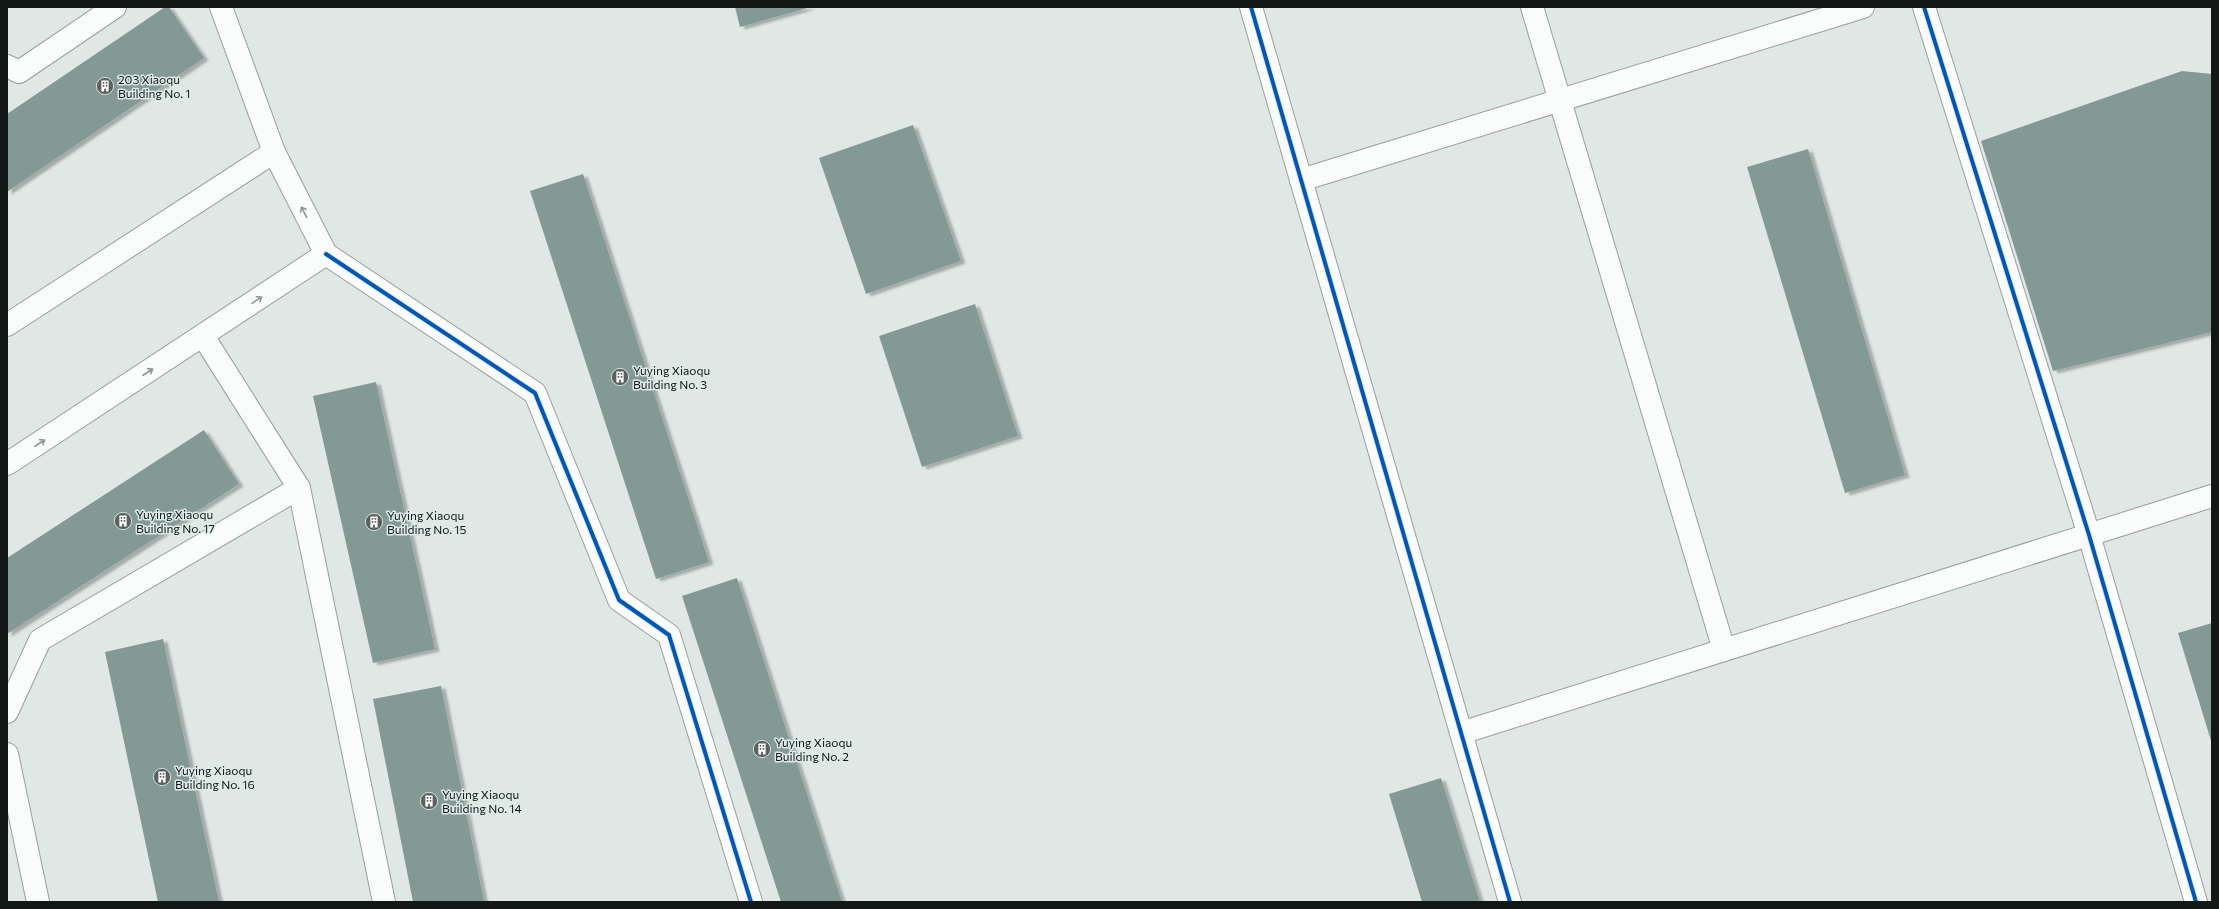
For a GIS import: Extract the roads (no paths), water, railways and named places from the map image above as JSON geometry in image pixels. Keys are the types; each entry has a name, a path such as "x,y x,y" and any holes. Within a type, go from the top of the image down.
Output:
{"street":[{"path":"7,66 19,72 114,7"},
{"path":"221,7 274,152 326,254 535,393 619,600 669,635 751,902"},
{"path":"1251,7 1510,902"},
{"path":"1532,7 1724,650"},
{"path":"1301,180 1863,7"},
{"path":"1924,7 2089,535 2196,902"},
{"path":"7,325 274,152"},
{"path":"7,464 326,254"},
{"path":"203,336 299,488 384,902"},
{"path":"7,712 40,640 299,488"},
{"path":"1461,733 2212,496"},
{"path":"7,754 38,902"}],"place":[{"name":"203 Xiaoqu Building No. 1","path":"105,86"},
{"name":"Yuying Xiaoqu Building No. 3","path":"620,377"},
{"name":"Yuying Xiaoqu Building No. 17","path":"123,521"},
{"name":"Yuying Xiaoqu Building No. 15","path":"374,522"},
{"name":"Yuying Xiaoqu Building No. 2","path":"762,749"},
{"name":"Yuying Xiaoqu Building No. 16","path":"162,777"},
{"name":"Yuying Xiaoqu Building No. 14","path":"429,801"}]}
